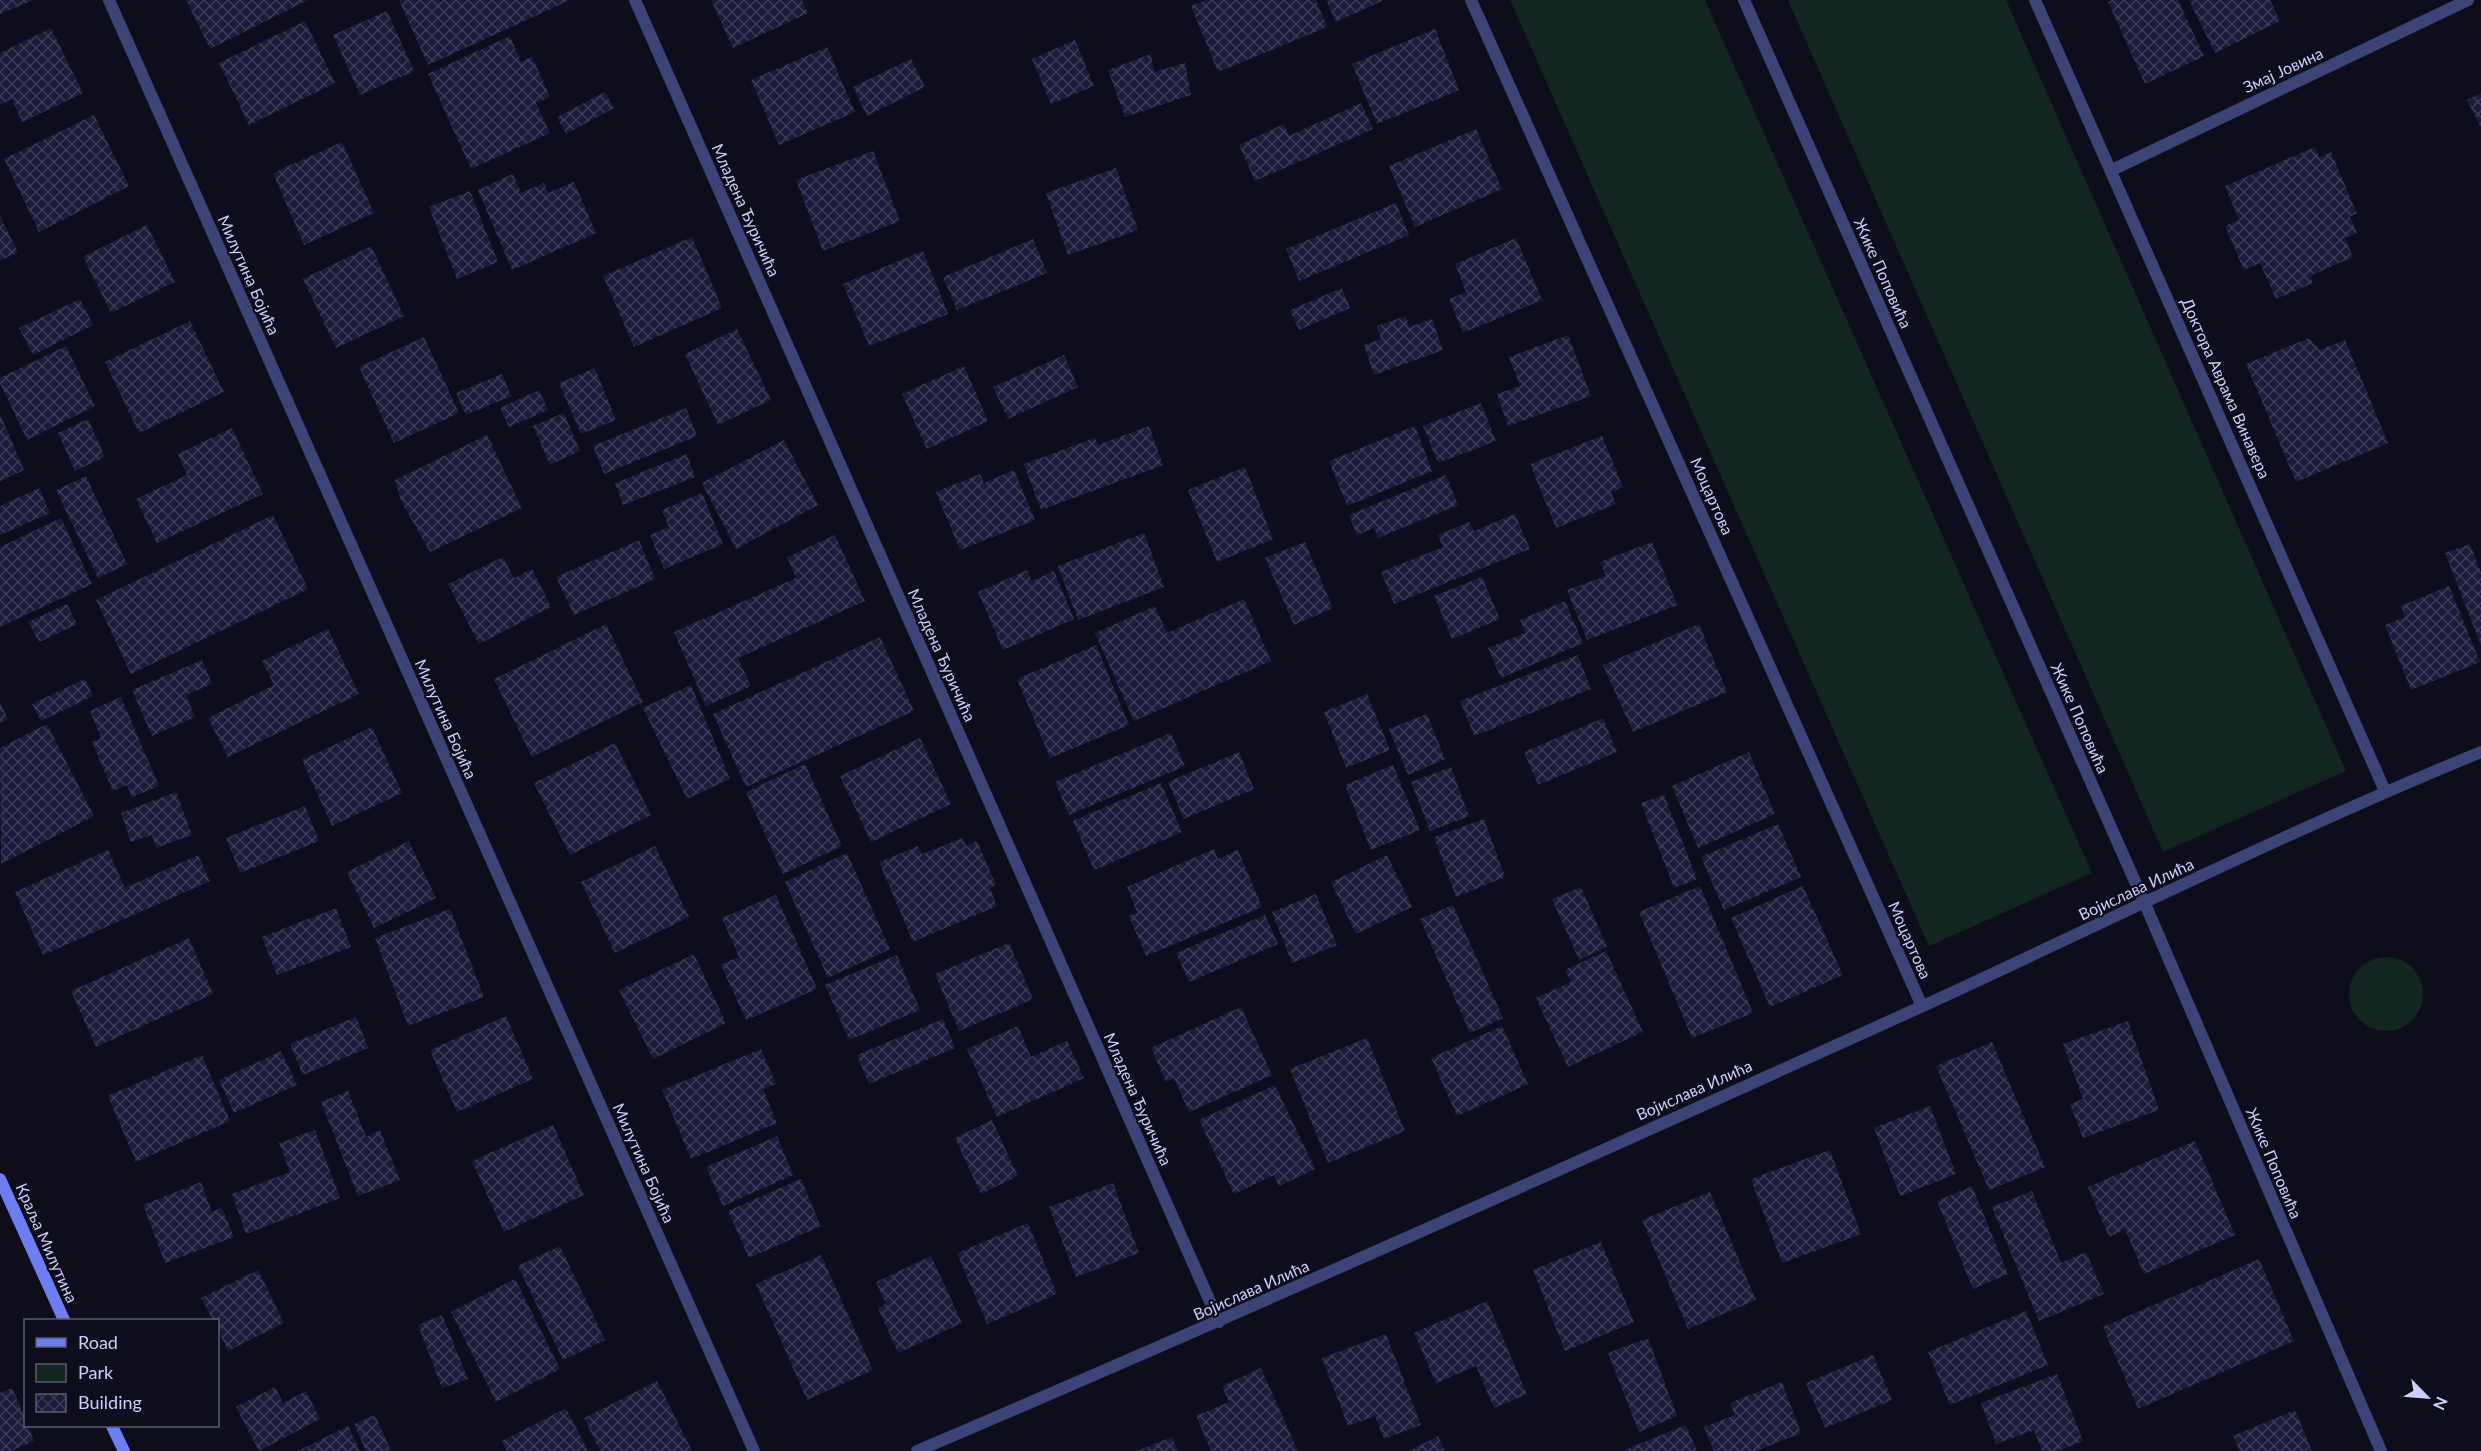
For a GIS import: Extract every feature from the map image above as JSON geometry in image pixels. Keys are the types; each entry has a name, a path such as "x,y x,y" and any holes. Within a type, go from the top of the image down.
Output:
{"main road":[{"name":"Краља Милутина","path":"0,1179 64,1319"},
{"path":"113,1427 124,1451"}],"street":[{"name":"Милутина Бојића","path":"109,0 754,1451"},
{"name":"Младена Ђуричића","path":"635,0 1219,1322"},
{"name":"Моцартова","path":"1471,0 1922,1006"},
{"name":"Жике Поповића","path":"1744,0 2145,904 2381,1451"},
{"name":"Доктора Аврама Винавера","path":"2035,0 2385,791"},
{"name":"Змај Јовина","path":"2112,170 2468,0"},
{"name":"Војислава Илића","path":"917,1451 1219,1322 1922,1006 2385,791 2481,752"}],"green space":[{"path":"1510,0 1705,0 2092,873 1929,946"},
{"path":"1788,0 2006,0 2346,771 2163,852"},
{"path":"2379,957 2393,957 2407,963 2417,973 2423,987 2421,1008 2407,1025 2393,1031 2379,1031 2365,1025 2355,1015 2349,1001 2349,987 2355,973 2365,963"}],"building":[{"path":"0,0 34,0 0,14"},
{"path":"186,0 308,0 210,49"},
{"path":"399,0 439,0 440,2 444,0 570,0 428,65"},
{"path":"711,0 802,0 808,13 733,48"},
{"path":"1206,0 1316,0 1327,27 1218,72 1191,6"},
{"path":"1326,0 1384,0 1336,22"},
{"path":"2112,0 2178,0 2204,56 2145,84 2108,2"},
{"path":"2189,0 2270,0 2280,21 2215,53"},
{"path":"387,11 414,71 360,95 333,35"},
{"path":"305,21 335,83 249,125 219,63"},
{"path":"51,28 83,93 22,122 12,99 0,105 0,53"},
{"path":"1435,29 1459,90 1377,124 1352,64"},
{"path":"510,36 521,62 532,57 550,97 536,103 550,133 471,169 428,74"},
{"path":"1075,40 1094,86 1051,104 1032,59"},
{"path":"827,47 855,112 779,145 751,80"},
{"path":"1151,54 1154,72 1185,63 1191,95 1125,117 1108,70"},
{"path":"911,59 925,87 867,116 853,87"},
{"path":"605,92 614,108 566,134 557,117"},
{"path":"2481,93 2481,128 2467,100"},
{"path":"1361,103 1373,129 1255,181 1239,145 1284,124 1289,136"},
{"path":"94,115 129,186 39,232 4,159"},
{"path":"1476,129 1502,189 1415,227 1389,166"},
{"path":"342,142 374,213 304,245 273,173"},
{"path":"2315,147 2319,157 2331,152 2357,214 2350,216 2357,233 2345,238 2353,257 2310,276 2313,283 2276,299 2260,263 2244,270 2225,226 2239,220 2225,186"},
{"path":"873,151 900,221 823,251 796,180"},
{"path":"1116,168 1138,230 1068,255 1046,193"},
{"path":"513,174 521,193 544,183 548,193 574,182 596,233 512,270 478,190"},
{"path":"470,191 498,262 457,279 429,207"},
{"path":"1396,203 1409,235 1299,281 1286,249"},
{"path":"0,216 18,252 0,261"},
{"path":"147,225 175,282 111,313 83,257"},
{"path":"692,237 722,308 634,347 603,276"},
{"path":"1516,238 1542,300 1463,333 1449,299 1466,292 1455,264"},
{"path":"1033,239 1047,273 957,310 943,277"},
{"path":"371,246 404,316 336,348 303,279"},
{"path":"923,251 948,314 869,346 843,284"},
{"path":"1342,288 1350,308 1299,330 1290,310"},
{"path":"80,299 93,325 33,355 19,328"},
{"path":"1406,316 1409,327 1432,319 1443,350 1374,375 1364,345 1381,339 1377,326"},
{"path":"190,321 224,392 139,433 105,362"},
{"path":"737,329 771,400 718,425 685,354"},
{"path":"1568,335 1591,396 1508,426 1497,394 1520,386 1509,357"},
{"path":"424,337 459,413 394,443 359,367"},
{"path":"2309,338 2320,350 2345,340 2388,443 2296,482 2246,364"},
{"path":"66,346 95,406 27,440 0,383 0,378"},
{"path":"1064,355 1078,387 1008,419 993,387"},
{"path":"964,366 988,421 927,449 902,394"},
{"path":"595,368 616,420 581,434 559,383"},
{"path":"502,374 511,396 466,415 456,393"},
{"path":"539,390 548,410 509,427 500,408"},
{"path":"1481,403 1496,441 1438,463 1423,426"},
{"path":"686,408 697,436 604,474 593,446"},
{"path":"564,413 580,451 550,465 533,426"},
{"path":"0,414 24,470 0,481"},
{"path":"88,419 105,457 75,471 58,433"},
{"path":"1149,426 1163,465 1041,510 1024,464 1095,438 1098,445"},
{"path":"1415,426 1432,471 1347,506 1329,461"},
{"path":"232,428 263,494 157,543 136,499 187,475 178,454"},
{"path":"487,435 522,508 430,552 401,501 395,480"},
{"path":"1602,436 1623,487 1611,492 1616,504 1556,528 1530,464"},
{"path":"784,440 818,505 736,549 702,483"},
{"path":"687,454 695,477 623,505 615,483"},
{"path":"1245,467 1273,539 1217,562 1188,490"},
{"path":"1014,470 1035,520 960,550 936,492 980,474 984,483"},
{"path":"1446,475 1458,505 1378,538 1374,528 1357,535 1349,515"},
{"path":"86,476 127,564 98,578 56,490"},
{"path":"39,488 50,513 0,535 0,506"},
{"path":"702,493 723,544 664,569 650,535 669,527 662,510"},
{"path":"1515,514 1530,549 1394,604 1381,572 1443,547 1438,535 1469,522 1474,531"},
{"path":"273,515 308,589 131,674 96,600"},
{"path":"61,518 92,584 0,627 0,547"},
{"path":"1144,533 1164,587 1078,620 1058,566"},
{"path":"835,535 865,601 738,658 751,686 706,706 674,632 796,578 787,557"},
{"path":"639,540 655,579 574,615 556,577"},
{"path":"1305,542 1333,608 1294,625 1265,558"},
{"path":"1652,542 1677,605 1587,640 1567,590 1606,576 1600,562"},
{"path":"2470,544 2481,573 2481,645 2445,553"},
{"path":"503,557 514,578 532,569 551,607 479,644 448,584"},
{"path":"1027,570 1032,581 1054,571 1074,619 1003,650 978,592"},
{"path":"1482,577 1500,619 1452,639 1434,596"},
{"path":"2449,586 2480,662 2411,690 2385,625 2405,617 2401,606"},
{"path":"1244,599 1271,661 1134,721 1095,633 1155,606 1167,633"},
{"path":"1565,601 1583,643 1501,678 1488,648 1525,633 1520,620"},
{"path":"67,604 77,624 39,642 28,622"},
{"path":"606,624 643,702 532,757 494,679"},
{"path":"1699,624 1727,692 1633,732 1603,665"},
{"path":"328,629 359,694 228,757 208,718 274,685 262,661"},
{"path":"880,637 914,711 746,787 713,714"},
{"path":"1096,645 1129,725 1050,758 1017,679"},
{"path":"1578,655 1591,689 1474,736 1460,701"},
{"path":"202,660 212,684 186,695 195,717 152,736 132,690"},
{"path":"85,679 93,696 41,721 32,704"},
{"path":"691,685 730,779 687,799 643,708"},
{"path":"1367,694 1390,750 1346,768 1324,712"},
{"path":"121,697 159,786 132,797 127,785 113,791 92,742 101,738 90,711"},
{"path":"0,702 8,719 0,723"},
{"path":"1427,714 1445,759 1408,775 1389,729"},
{"path":"1603,718 1617,752 1538,785 1524,752"},
{"path":"47,724 94,816 1,864 0,748"},
{"path":"372,727 402,793 332,826 302,760"},
{"path":"1171,733 1185,766 1069,815 1055,782"},
{"path":"920,738 951,804 871,842 840,776"},
{"path":"615,743 651,815 570,855 534,783"},
{"path":"1239,752 1254,789 1184,819 1168,782"},
{"path":"1749,752 1775,814 1698,848 1672,786"},
{"path":"805,764 842,846 783,874 746,792"},
{"path":"1393,765 1420,830 1371,850 1345,785"},
{"path":"1451,767 1469,816 1430,831 1411,782"},
{"path":"1161,783 1182,832 1094,870 1073,821"},
{"path":"176,792 192,835 156,848 152,835 131,842 121,813"},
{"path":"1664,795 1697,879 1674,888 1641,803"},
{"path":"305,806 319,841 240,873 226,838"},
{"path":"1484,819 1505,877 1456,897 1434,837"},
{"path":"1778,824 1801,877 1724,910 1701,857"},
{"path":"963,838 966,846 977,841 996,885 990,888 997,906 913,942 879,862 918,846 922,854"},
{"path":"409,841 436,898 374,928 347,872"},
{"path":"655,846 689,917 615,953 581,882"},
{"path":"1214,849 1218,859 1238,850 1262,907 1146,956 1129,916 1137,912 1127,887"},
{"path":"108,850 125,888 198,855 210,881 43,955 15,892"},
{"path":"847,853 890,949 828,978 785,882"},
{"path":"1387,855 1412,907 1356,934 1331,882"},
{"path":"1700,886 1753,1013 1692,1038 1639,912"},
{"path":"1803,886 1843,975 1770,1007 1731,918"},
{"path":"1581,887 1607,947 1579,960 1552,899"},
{"path":"1316,894 1337,945 1292,963 1272,912"},
{"path":"776,895 817,989 746,1020 721,965 739,957 722,918"},
{"path":"1453,905 1503,1018 1470,1033 1420,919"},
{"path":"336,908 351,947 277,975 262,937"},
{"path":"450,909 484,997 408,1026 375,938"},
{"path":"1265,915 1278,944 1189,982 1176,953"},
{"path":"189,938 213,994 96,1047 71,991"},
{"path":"1009,943 1033,999 959,1031 935,974"},
{"path":"1606,951 1643,1032 1568,1067 1536,998 1571,982 1565,970"},
{"path":"694,954 726,1023 653,1059 619,990"},
{"path":"897,955 920,1010 849,1040 825,985"},
{"path":"1241,1007 1272,1075 1189,1112 1174,1078 1166,1082 1151,1048"},
{"path":"506,1016 533,1079 457,1112 430,1050"},
{"path":"356,1017 368,1048 303,1075 290,1044"},
{"path":"943,1019 955,1048 869,1084 857,1055"},
{"path":"2128,1021 2159,1110 2083,1138 2070,1104 2083,1099 2063,1044"},
{"path":"1018,1026 1031,1057 1067,1041 1084,1078 997,1117 967,1049"},
{"path":"1502,1026 1528,1084 1457,1116 1431,1058"},
{"path":"1367,1038 1405,1131 1328,1163 1290,1069"},
{"path":"1992,1042 2045,1167 1989,1190 1936,1066"},
{"path":"761,1049 776,1084 763,1089 777,1123 691,1159 662,1090"},
{"path":"281,1051 297,1085 234,1113 219,1080"},
{"path":"202,1055 230,1121 136,1162 108,1096"},
{"path":"1275,1085 1315,1169 1279,1186 1274,1175 1234,1194 1199,1120"},
{"path":"348,1091 366,1137 380,1130 400,1180 358,1196 321,1102"},
{"path":"1930,1106 1956,1174 1900,1196 1874,1128"},
{"path":"992,1120 1018,1176 981,1194 955,1138"},
{"path":"553,1125 584,1195 504,1232 472,1161"},
{"path":"315,1130 340,1198 246,1234 232,1194 290,1172 279,1143"},
{"path":"777,1136 793,1175 723,1206 706,1167"},
{"path":"2195,1141 2235,1235 2144,1274 2125,1229 2109,1237 2088,1187"},
{"path":"1830,1150 1861,1234 1782,1263 1751,1179"},
{"path":"801,1179 821,1226 749,1258 728,1211"},
{"path":"201,1182 212,1212 222,1208 234,1237 165,1263 143,1205"},
{"path":"1113,1183 1139,1253 1076,1277 1049,1207"},
{"path":"1972,1186 2008,1274 1973,1289 1937,1201"},
{"path":"2032,1191 2061,1263 2086,1252 2104,1294 2039,1321 1992,1207"},
{"path":"1710,1192 1756,1300 1688,1329 1642,1220"},
{"path":"1028,1223 1057,1294 987,1324 957,1253"},
{"path":"1601,1242 1634,1322 1565,1351 1533,1270"},
{"path":"560,1246 605,1340 563,1360 518,1266"},
{"path":"821,1255 873,1370 807,1400 756,1284"},
{"path":"931,1256 962,1323 898,1353 878,1308 886,1304 876,1282"},
{"path":"2259,1259 2294,1341 2138,1409 2103,1327"},
{"path":"258,1270 284,1323 228,1351 219,1332 219,1319 212,1319 201,1298"},
{"path":"515,1279 560,1369 496,1402 451,1312"},
{"path":"1487,1301 1527,1394 1494,1408 1476,1366 1436,1383 1414,1333"},
{"path":"2026,1311 2048,1365 1950,1405 1928,1352"},
{"path":"442,1315 468,1379 442,1388 418,1325"},
{"path":"1386,1334 1421,1425 1384,1439 1375,1416 1348,1426 1322,1358"},
{"path":"1648,1338 1677,1416 1639,1432 1608,1353"},
{"path":"1873,1355 1892,1400 1825,1428 1806,1383"},
{"path":"1261,1368 1298,1451 1211,1451 1196,1416 1229,1402 1222,1386"},
{"path":"2057,1374 2083,1441 2058,1451 2042,1451 2034,1430 1996,1444 1981,1403"},
{"path":"657,1381 692,1451 600,1451 584,1418"},
{"path":"1782,1382 1801,1433 1756,1451 1714,1451 1704,1427 1735,1415 1730,1403"},
{"path":"275,1387 283,1403 306,1391 320,1419 259,1451 236,1407"},
{"path":"12,1388 24,1415 24,1427 28,1427 34,1441 11,1451 0,1451 0,1393"},
{"path":"566,1408 588,1451 507,1451 502,1441"},
{"path":"2295,1410 2312,1451 2240,1451 2233,1436"},
{"path":"375,1415 391,1451 366,1451 354,1424"},
{"path":"1686,1425 1697,1451 1622,1451"},
{"path":"348,1426 360,1451 298,1451"},
{"path":"1438,1436 1445,1451 1409,1451"},
{"path":"1172,1437 1178,1451 1137,1451"}]}
